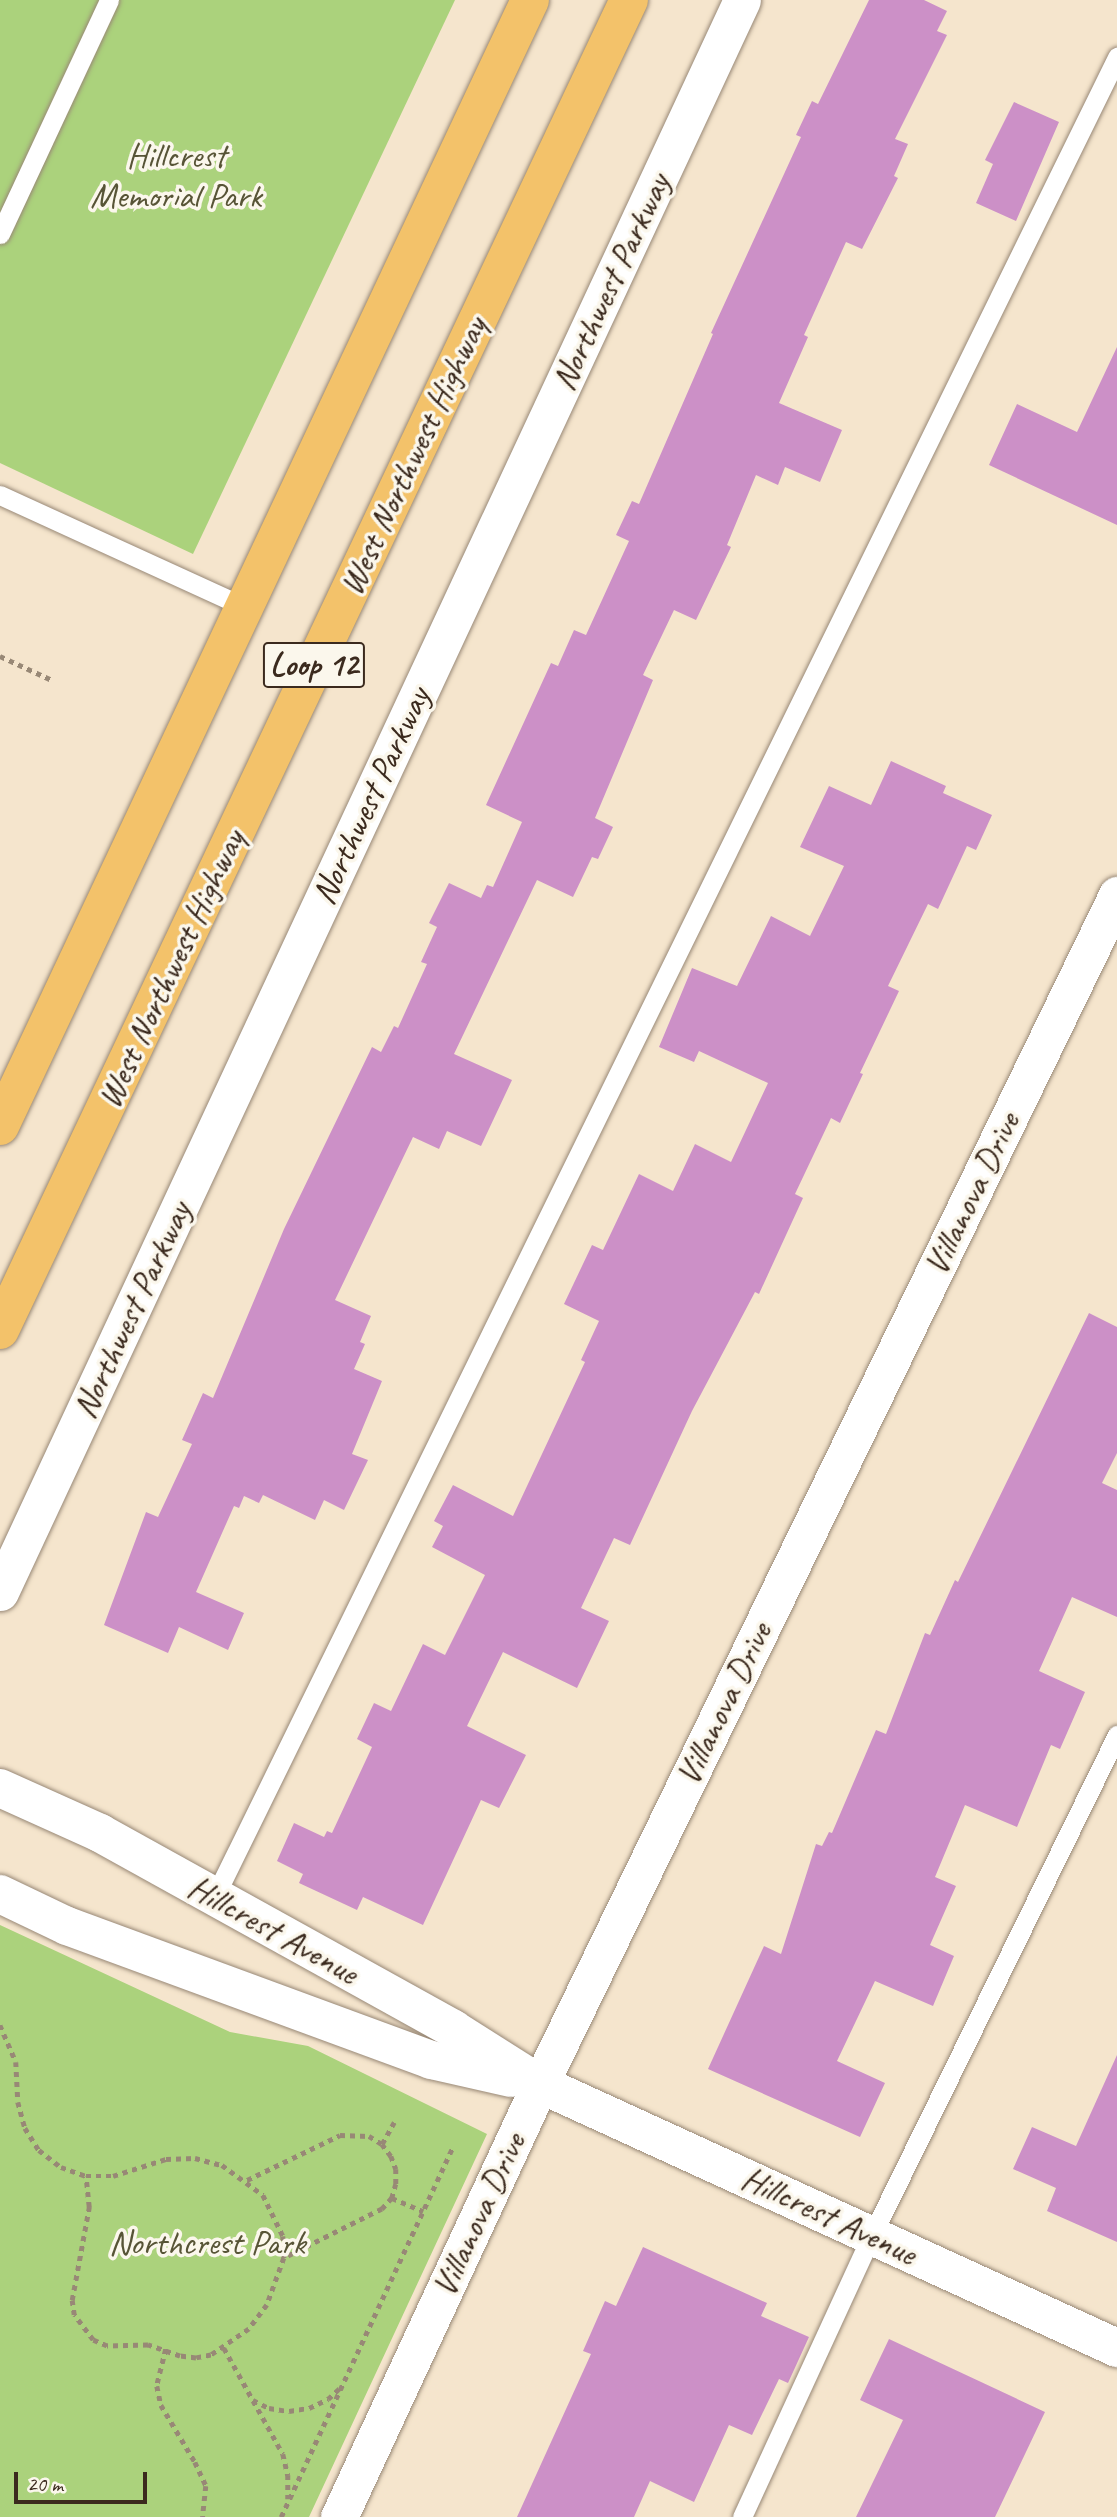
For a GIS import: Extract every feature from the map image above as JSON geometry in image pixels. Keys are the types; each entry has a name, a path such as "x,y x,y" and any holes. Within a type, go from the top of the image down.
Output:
{"main road":[{"name":"Loop 12","path":"0,1126 530,0"},
{"name":"West Northwest Highway","path":"0,1330 629,0"}],"street":[{"name":"Northwest Parkway","path":"0,1592 742,0"},
{"name":"Villanova Drive","path":"339,2517 540,2084 1117,895"},
{"name":"Hillcrest Avenue","path":"0,1788 100,1833 453,2029 540,2084 1117,2348"},
{"name":"Hillcrest Avenue","path":"0,1894 66,1926 431,2060 540,2084"}],"lane":[{"path":"0,234 109,0"},
{"path":"214,1898 1117,57"},
{"path":"0,495 245,607"},
{"path":"742,2517 872,2235 1117,1735"}],"path":[{"path":"0,656 52,680"},
{"path":"0,2025 16,2062 18,2102 25,2128 39,2150 61,2167 86,2176 113,2176 166,2159 195,2158 222,2165 247,2180 262,2195 284,2236 284,2258 267,2305 249,2329 211,2356 196,2358 180,2356 148,2345 107,2346 93,2340 74,2315 72,2300 89,2207 86,2176"},
{"path":"382,2144 394,2122"},
{"path":"247,2180 340,2136 369,2136 382,2144 396,2169 392,2198 370,2217 284,2258"},
{"path":"281,2517 452,2148"},
{"path":"392,2198 423,2211"},
{"path":"224,2348 283,2454 288,2474 288,2503"},
{"path":"166,2349 157,2386 161,2405 206,2486 203,2517"},
{"path":"251,2399 269,2408 289,2411 309,2408 328,2399 343,2385"}],"green space":[{"name":"Hillcrest Memorial Park","path":"0,0 455,0 193,554 0,463"},
{"name":"Northcrest Park","path":"0,1925 230,2032 308,2046 487,2134 309,2517 0,2517"}],"building":[{"path":"869,0 924,0 947,11 937,31 947,35 895,139 908,144 894,176 898,178 862,249 846,242 804,335 808,337 779,403 842,430 820,482 785,467 778,485 756,475 727,545 731,547 696,620 674,610 643,675 653,680 595,818 613,827 598,859 592,857 573,897 537,880 454,1054 512,1080 481,1146 447,1131 439,1149 413,1137 335,1300 371,1316 360,1342 365,1344 354,1369 382,1381 352,1454 368,1460 344,1510 324,1500 315,1520 263,1495 259,1503 244,1496 239,1508 234,1506 196,1592 244,1613 228,1650 179,1627 168,1653 104,1625 146,1512 158,1517 192,1444 182,1440 203,1393 213,1398 284,1229 372,1047 381,1052 394,1026 398,1028 427,964 421,962 437,927 429,923 449,883 481,898 487,885 493,887 522,822 486,805 551,663 558,666 574,630 586,635 629,541 616,535 632,501 639,504 713,334 711,333 801,137 796,135 812,101 818,104"},
{"path":"1014,102 1059,122 1016,221 976,203 993,164 985,160"},
{"path":"1117,347 1117,525 989,465 1017,404 1077,432"},
{"path":"891,761 946,786 943,793 992,815 976,850 967,846 938,909 928,904 888,986 899,991 860,1073 863,1074 840,1123 831,1118 795,1194 803,1198 759,1294 755,1292 692,1411 630,1545 614,1538 581,1608 609,1621 577,1688 503,1652 467,1726 526,1755 499,1808 481,1800 423,1925 363,1897 357,1910 299,1883 303,1874 277,1861 294,1823 324,1837 327,1831 332,1833 372,1747 357,1739 374,1703 391,1711 423,1644 445,1655 485,1575 432,1547 443,1526 434,1521 453,1485 513,1516 585,1362 581,1360 599,1321 564,1304 592,1245 603,1250 639,1174 673,1191 695,1144 731,1162 768,1083 699,1051 694,1062 659,1047 692,968 737,986 771,916 810,936 844,866 800,847 829,786 871,805"},
{"path":"1089,1313 1117,1327 1117,1453 1102,1483 1117,1490 1117,1617 1072,1597 1039,1671 1085,1692 1060,1749 1051,1745 1017,1827 965,1805 935,1877 956,1886 930,1945 954,1956 933,2006 875,1981 837,2061 885,2083 860,2137 708,2069 764,1946 781,1954 816,1844 822,1846 829,1832 832,1833 876,1730 886,1734 925,1633 930,1635 955,1580 958,1582"},
{"path":"1117,2055 1117,2242 1047,2211 1056,2188 1013,2169 1032,2127 1076,2146"},
{"path":"643,2247 767,2303 761,2316 809,2337 788,2383 779,2379 752,2435 729,2425 694,2502 650,2481 634,2517 517,2517 591,2354 583,2351 605,2301 616,2306"},
{"path":"889,2339 1045,2412 995,2517 856,2517 903,2420 860,2400"}]}
